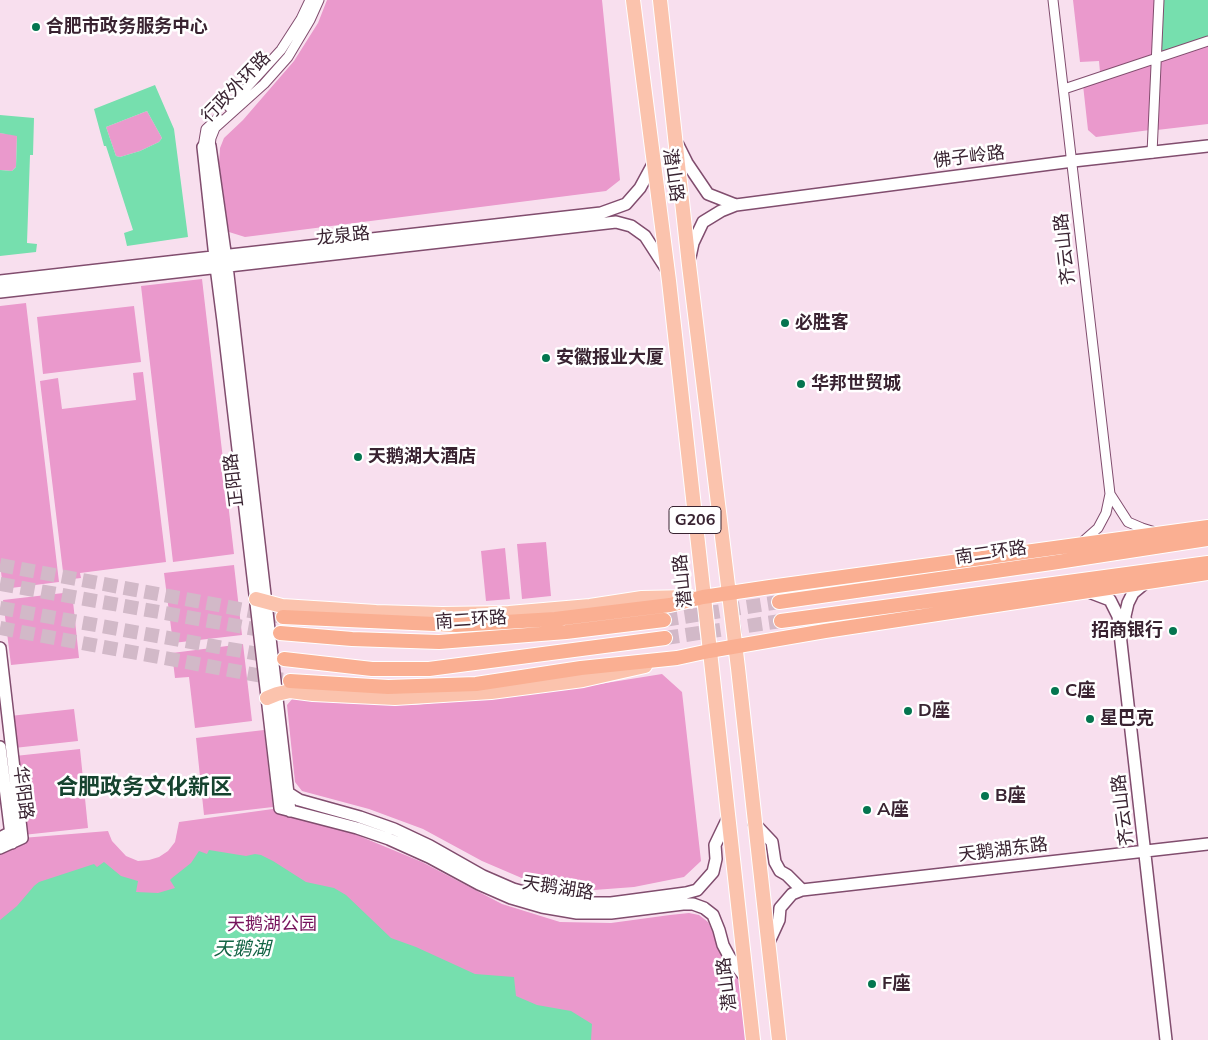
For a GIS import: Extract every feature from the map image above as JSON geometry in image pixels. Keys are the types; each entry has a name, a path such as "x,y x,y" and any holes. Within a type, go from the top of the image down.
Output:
{"highway":[{"path":"283,617 456,625 555,619 670,605 729,593 1208,527"},
{"name":"南二环路","path":"779,602 1208,539"},
{"path":"781,621 1208,563"},
{"path":"372,669 295,681 388,687 476,684 581,668 677,658 735,646 1208,573"},
{"path":"315,619 466,640"},
{"name":"南二环路","path":"280,633 361,640 439,642 566,632 664,620"},
{"path":"284,659 372,669 429,669 664,638"}],"main road":[{"name":"潜山路","path":"632,0 668,270 727,820 753,1040"},
{"name":"潜山路","path":"660,0 779,1040"},
{"path":"261,601 282,606 376,612 490,614 590,606 642,598 703,597"},
{"path":"272,696 290,691 395,698 491,692 583,680 677,658"}],"street":[{"name":"行政外环路","path":"207,146 206,129 230,107 281,50 301,19 310,0"},
{"name":"行政外环路","path":"207,146 216,128 264,84 288,57 310,20 319,0"},
{"name":"齐云山路","path":"1053,0 1110,494"},
{"path":"1152,152 1159,0"},
{"path":"1064,89 1208,41"},
{"path":"676,140 686,163 708,194 736,205"},
{"name":"正阳路","path":"207,146 272,696 278,786 285,809"},
{"name":"佛子岭路","path":"736,205 1072,161 1208,146"},
{"name":"龙泉路","path":"0,292 221,261 601,213 626,204 640,188 653,164"},
{"path":"689,265 693,243 703,222 721,211 736,205"},
{"name":"龙泉路","path":"0,281 616,222 631,226 645,236 668,270"},
{"path":"1110,494 1128,522 1162,534"},
{"path":"1080,545 1098,528 1106,513 1110,494"},
{"path":"1145,583 1133,593 1125,616 1148,851 1173,1040"},
{"name":"齐云山路","path":"1089,592 1110,600 1118,616 1148,851 1166,1040"},
{"name":"华阳路","path":"0,648 16,835"},
{"name":"正阳路","path":"272,696 289,794 285,809"},
{"name":"华阳路","path":"0,747 16,835"},
{"name":"天鹅湖路","path":"278,786 299,800 360,817 394,829 513,890 545,898 578,903 611,903 686,894 697,890 713,872 716,859 715,845 727,820"},
{"name":"天鹅湖路","path":"285,809 357,828 389,839 429,857 479,884 511,898 542,907 577,912 611,913 683,904 693,904 704,908 713,915 723,945 730,958 745,977"},
{"path":"754,823 772,842 775,862 780,871 787,875 802,890 792,894 780,908 778,920 768,944"},
{"path":"0,838 16,835"},
{"path":"0,848 16,835"},
{"name":"天鹅湖东路","path":"802,890 1208,844"}],"green space":[{"path":"327,0 602,0 620,180 606,191 245,237 229,232 219,163 220,148 224,138 243,120 294,61 318,23"},
{"path":"1073,0 1155,0 1153,54 1100,72 1099,61 1080,62"},
{"path":"1208,43 1208,124 1157,130 1159,59"},
{"path":"1153,62 1150,130 1096,137 1088,130 1083,85"},
{"path":"147,111 162,138 159,142 140,151 120,157 116,156 106,127"},
{"path":"0,133 17,135 16,167 12,171 0,170"},
{"path":"202,279 234,554 173,562 141,286"},
{"path":"26,303 59,582 3,589 0,563 0,306"},
{"path":"134,306 141,362 43,374 37,317"},
{"path":"143,372 166,562 80,573 81,578 64,580 40,381 58,378 62,409 136,400 133,373"},
{"path":"546,542 551,596 522,599 517,544"},
{"path":"505,548 510,599 486,601 481,551"},
{"path":"234,565 242,635 173,643 164,573"},
{"path":"72,592 79,658 11,665 3,600"},
{"path":"243,644 252,721 195,728 189,677 175,678 172,653"},
{"path":"662,674 682,692 701,861 684,877 634,887 594,890 531,882 482,861 423,829 369,809 302,791 295,782 287,705 293,698 339,703 414,705 562,690"},
{"path":"74,709 78,741 14,748 10,716"},
{"path":"264,730 273,807 204,815 196,738"},
{"path":"80,749 88,828 23,835 15,756"},
{"name":"天鹅湖公园","path":"280,808 316,818 422,862 502,904 560,922 611,923 689,913 699,915 708,922 721,950 745,977 753,1040 0,1040 0,848 22,838 108,831 112,841 126,856 138,861 149,860 159,857 168,851 175,842 179,822"}],"water":[{"path":"1163,0 1208,0 1208,37 1161,53"},
{"path":"155,85 174,129 188,237 127,246 124,233 133,230 106,146 104,146 94,109","holes":["147,111 162,138 159,142 140,151 120,157 116,156 106,127"]},
{"path":"0,115 34,118 33,155 30,155 27,243 37,244 36,252 0,256 0,170 12,171 16,167 17,136 0,133"},
{"name":"天鹅湖","path":"209,850 246,856 261,855 306,882 334,888 346,895 391,938 416,947 475,974 514,977 516,996 537,1005 571,1011 592,1024 591,1040 0,1040 0,920 17,906 34,886 39,882 94,864 97,867 104,862 121,876 138,881 136,892 158,893 175,888 170,880 191,863 199,851 207,854"}],"tunnel":[{"path":"0,565 283,617"},
{"path":"0,584 272,632"},
{"path":"664,620 779,602"},
{"path":"0,608 275,657"},
{"path":"665,638 781,621"},
{"path":"0,628 290,681"}],"place":[{"name":"合肥市政务服务中心","path":"36,27"},
{"name":"必胜客","path":"785,323"},
{"name":"安徽报业大厦","path":"546,358"},
{"name":"华邦世贸城","path":"801,384"},
{"name":"天鹅湖大酒店","path":"358,457"},
{"name":"招商银行","path":"1173,631"},
{"name":"C座","path":"1055,691"},
{"name":"D座","path":"908,711"},
{"name":"星巴克","path":"1090,719"},
{"name":"B座","path":"985,796"},
{"name":"A座","path":"867,810"},
{"name":"F座","path":"872,984"}],"district":[{"name":"合肥政务文化新区","path":"144,787"}]}
